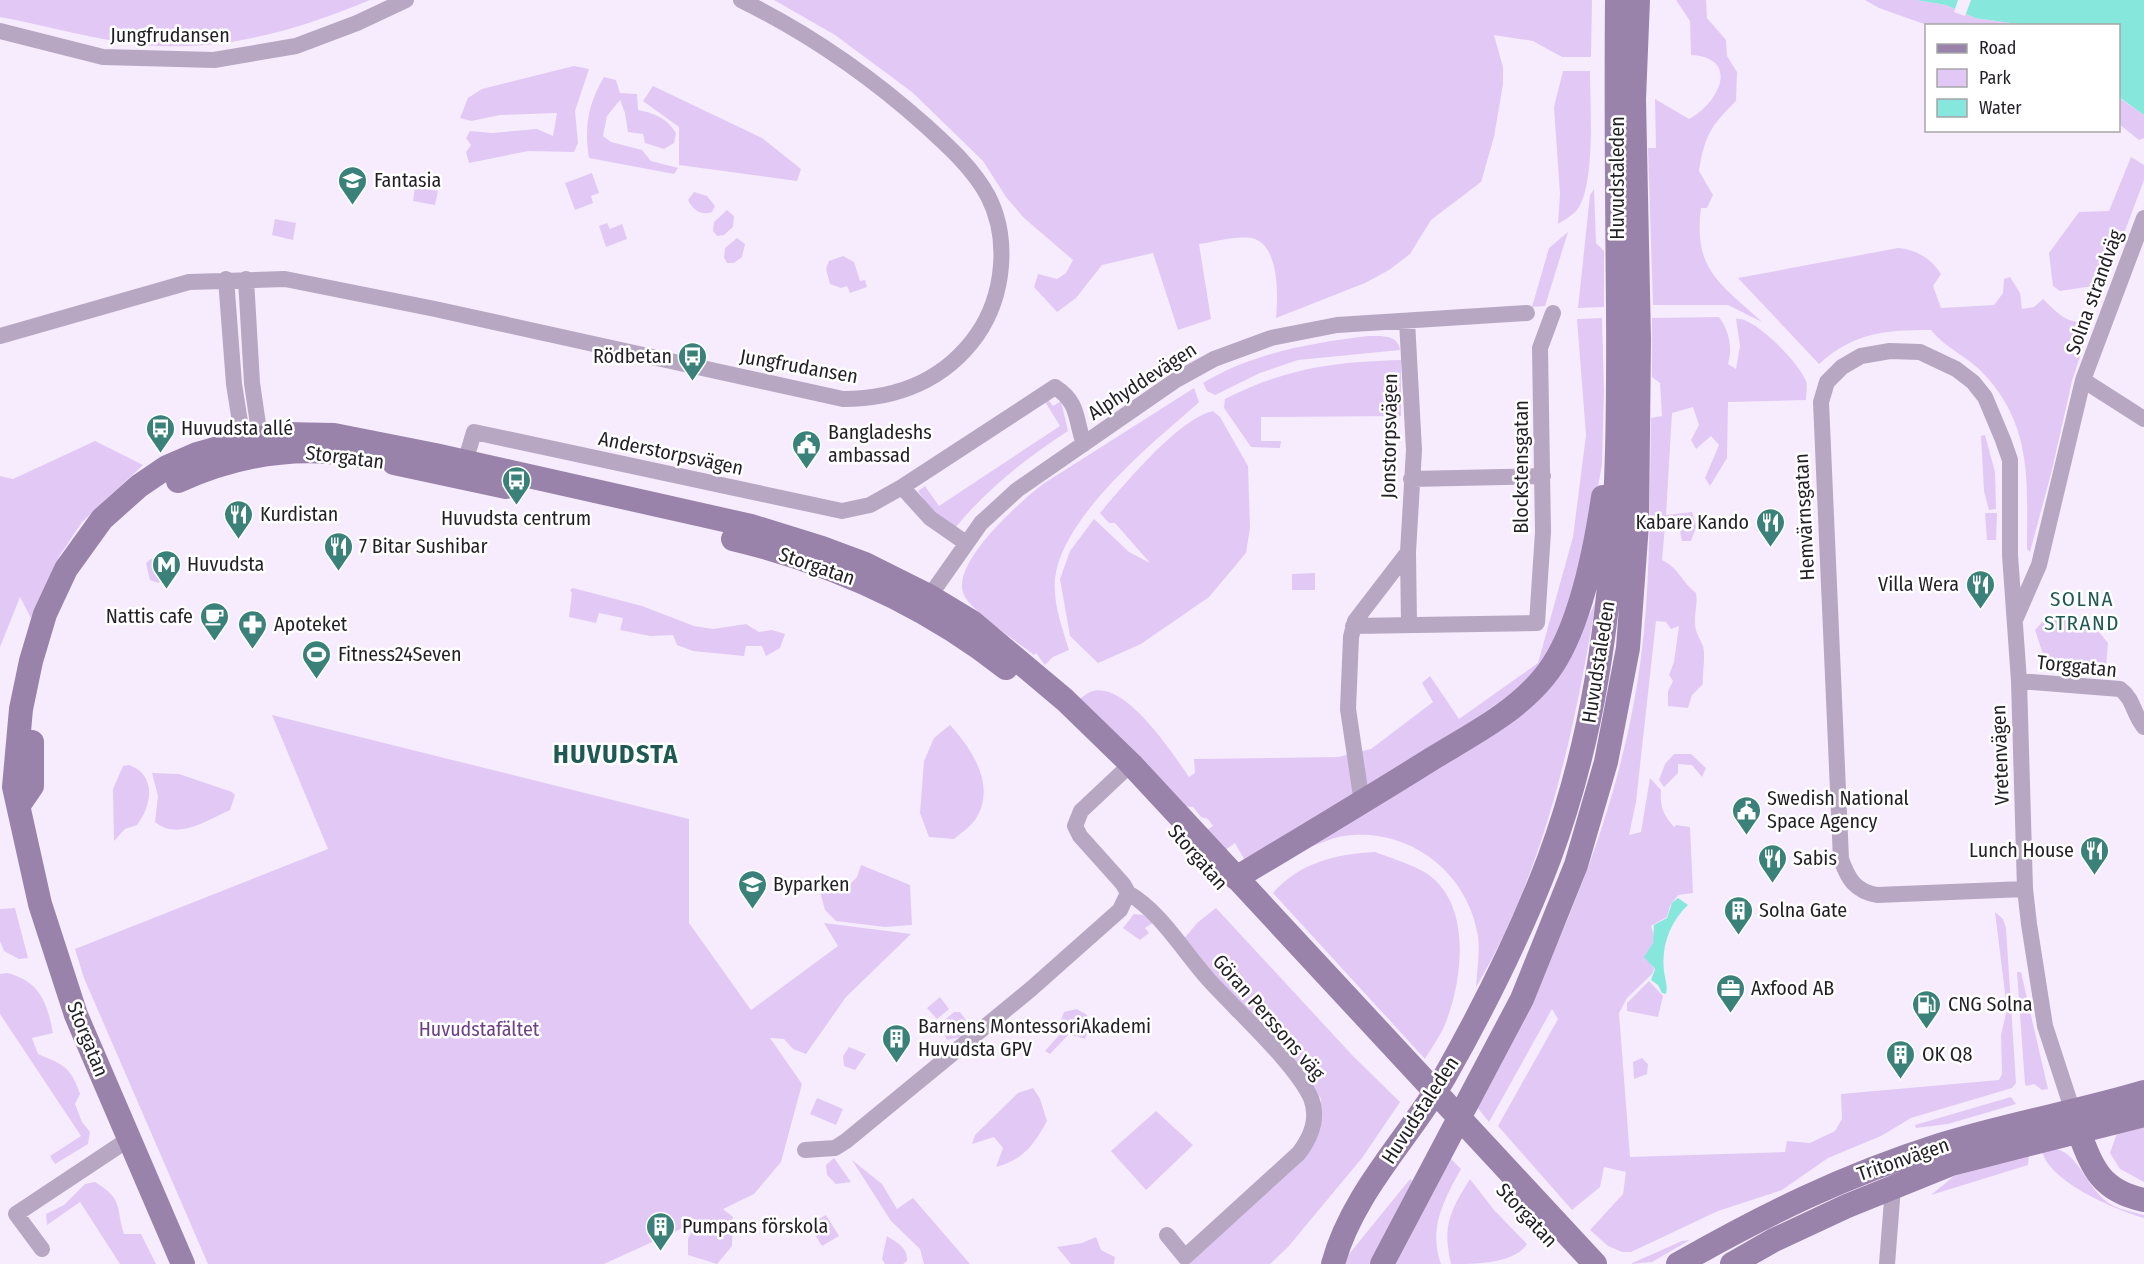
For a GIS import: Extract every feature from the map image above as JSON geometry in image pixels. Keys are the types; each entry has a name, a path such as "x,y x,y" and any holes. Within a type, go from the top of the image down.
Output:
{"street":[{"name":"Jungfrudansen","path":"0,31 103,57 214,60 296,45 357,23 406,0"},
{"name":"Jungfrudansen","path":"0,336 150,291 189,282 226,279 285,279 435,309 831,397 867,399 887,396 908,389 941,371 960,356 980,330 990,311 1000,275 1000,237 996,215 972,172 946,144 901,104 816,41 741,0"},
{"name":"Huvudstaleden","path":"1382,1264 1522,999 1576,864 1606,762 1628,648 1637,524 1639,420 1625,99 1617,0"},
{"path":"1625,99 1638,0"},
{"name":"Huvudstaleden","path":"1333,1264 1352,1217 1444,1077 1524,921 1550,857 1587,731 1605,639 1616,522 1625,99"},
{"name":"Solna strandväg","path":"2144,218 2083,380 2144,419"},
{"path":"226,279 234,384 253,447"},
{"path":"246,279 253,447"},
{"name":"Alphyddevägen","path":"925,603 981,524 1017,490 1176,380 1214,359 1271,338 1337,325 1527,313"},
{"name":"Blockstensgatan","path":"1409,625 1537,623 1543,532 1540,348 1552,313"},
{"name":"Jonstorpsvägen","path":"1407,321 1413,439 1408,552 1409,625"},
{"name":"Hemvärnsgatan","path":"2014,621 2010,555 2010,460 1985,397 1956,369 1920,352 1890,351 1861,356 1842,367 1827,382 1821,402 1820,418 1839,841 1846,874 1864,892 1877,895 2025,889"},
{"name":"Vretenvägen","path":"2076,1121 2045,1026 2032,954 2025,889 2019,681 2014,621 2040,565 2083,380"},
{"name":"Anderstorpsvägen","path":"462,470 474,432 842,511 870,505 902,487 1055,387 1066,394 1078,414 1084,444"},
{"path":"1236,878 1494,721 1545,677 1563,645 1581,599 1597,541 1618,391"},
{"name":"Storgatan","path":"9,805 32,786 36,703 44,661 57,621 78,574 111,529 153,494 283,434 334,435 462,470 752,526 865,564 925,603 1061,712 1126,768 1236,878 1591,1263"},
{"name":"Storgatan","path":"0,777 6,768 31,661 45,614 66,569 102,519 139,486 167,468 205,451 253,447"},
{"path":"1411,479 1543,476"},
{"path":"902,487 930,518 966,543"},
{"path":"1362,803 1348,709 1347,671 1354,621 1408,552"},
{"path":"1353,627 1409,625"},
{"name":"Torggatan","path":"2019,681 2120,690 2131,697 2136,718 2144,727"},
{"path":"2131,697 2144,686"},
{"name":"Storgatan","path":"21,708 14,787 9,805 76,1015 183,1264"},
{"name":"Storgatan","path":"1126,768 1214,872 1237,904 1591,1263"},
{"name":"Göran Perssons väg","path":"1126,768 1081,811 1075,826 1080,836 1124,884 1128,893 1144,902 1207,978 1287,1065 1311,1098 1314,1113 1314,1126 1299,1153 1185,1257 1167,1235"},
{"path":"805,1150 835,1148 846,1141 1057,967 1120,910 1128,893"},
{"name":"Tritonvägen","path":"1732,1264 1785,1235 1893,1187 1951,1164 2076,1121 2144,1092"},
{"name":"Tritonvägen","path":"1678,1264 1761,1216 1834,1182 1940,1145 2076,1121 2144,1115"},
{"path":"2076,1121 2096,1173 2113,1190 2144,1200"},
{"path":"42,1249 16,1214 129,1139"},
{"path":"1887,1264 1893,1187"},
{"path":"1658,1264 1693,1243 1720,1240"}],"green space":[{"path":"0,0 370,0 316,21 259,36 231,42 173,46 107,40 0,17"},
{"path":"774,0 1592,0 1591,57 1562,57 1533,41 1494,35 1503,67 1503,84 1494,137 1481,182 1431,220 1410,254 1389,270 1365,283 1276,318 1275,272 1267,250 1260,242 1251,238 1232,238 1199,244 1211,319 1178,330 1153,253 1102,265 1076,298 1057,312 1034,287 1038,274 1057,279 1066,273 1073,260 1024,218 1006,197 983,161 912,92 835,35"},
{"path":"1676,0 1706,0 1707,18 1726,40 1727,56 1737,72 1736,101 1714,125 1706,140 1701,159 1699,171 1713,195 1707,208 1701,208 1701,246 1713,274 1762,322 1728,305 1653,305 1648,148 1656,148 1655,99 1689,119 1709,103 1720,82 1720,72 1716,64 1706,58 1691,55 1690,21"},
{"path":"1865,0 1916,0 1946,5 1975,18 2018,24 1925,24 1879,8"},
{"path":"574,66 589,69 575,111 578,143 574,152 528,151 469,163 466,152 471,145 466,138 470,131 492,133 537,129 553,136 557,113 500,115 471,121 460,118 468,98 482,89"},
{"path":"1563,71 1590,71 1591,143 1583,198 1577,210 1558,224 1560,194 1554,107"},
{"path":"604,77 616,80 620,93 637,94 638,110 660,117 676,133 674,143 664,149 645,143 643,134 628,132 620,100 607,116 603,136 611,142 642,150 651,161 678,168 674,174 589,158 587,126 594,97"},
{"path":"653,86 762,138 801,169 797,181 679,165 679,127 643,101"},
{"path":"2120,98 2144,115 2144,138 2139,140 2120,125"},
{"path":"2131,157 2144,165 2144,180 2101,295 2100,285 2060,291 2053,286 2049,253 2079,212 2109,211"},
{"path":"592,173 599,193 591,196 593,203 575,210 565,183"},
{"path":"415,187 438,191 435,205 413,201"},
{"path":"1594,189 1596,243 1604,251 1604,307 1578,308 1590,195"},
{"path":"694,192 707,196 715,206 712,212 701,213 692,207 688,200"},
{"path":"727,210 734,216 733,227 724,235 717,236 713,231 714,222"},
{"path":"275,219 296,223 293,240 272,235"},
{"path":"607,223 610,229 622,224 627,239 606,247 599,226"},
{"path":"1568,232 1545,306 1532,307 1549,248"},
{"path":"737,238 745,244 742,257 734,263 727,263 724,258 725,248"},
{"path":"1898,248 1911,250 1922,256 1941,274 1933,286 1941,308 1994,305 2003,293 2004,279 2010,277 2020,293 2022,309 2034,307 2043,299 2064,318 2077,322 2092,319 2072,381 2052,470 2030,552 2027,549 2026,477 2018,433 2010,412 1998,391 1981,371 1942,342 1931,330 1885,332 1871,335 1845,345 1819,364 1738,278"},
{"path":"843,256 854,262 860,281 865,280 867,287 850,293 847,286 841,288 830,284 826,269 829,261"},
{"path":"1719,317 1729,339 1728,364 1736,369 1740,346 1736,319 1744,320 1775,342 1802,373 1806,381 1806,400 1728,402 1727,458 1710,486 1705,478 1719,445 1711,436 1696,449 1691,440 1699,425 1693,407 1672,413 1666,515 1692,512 1696,527 1691,541 1682,541 1679,527 1665,526 1662,560 1673,567 1696,593 1695,625 1704,650 1703,684 1692,695 1688,708 1668,706 1668,691 1673,681 1669,675 1674,662 1679,626 1671,629 1666,622 1656,621 1636,802 1629,835 1641,832 1650,778 1661,790 1663,810 1674,827 1676,825 1690,827 1693,893 1678,895 1670,906 1667,917 1651,926 1654,936 1649,962 1654,969 1652,974 1627,998 1619,1013 1630,1157 1785,1152 1787,1141 1810,1143 1835,1131 1842,1119 1841,1094 1999,1080 2002,1074 2001,1035 2007,1009 1995,912 2003,919 2006,928 2016,1083 2012,1088 1911,1118 1881,1136 1828,1158 1782,1190 1718,1211 1631,1252 1622,1252 1608,1246 1590,1230 1623,1194 1626,1172 1604,1167 1600,1187 1572,1210 1498,1126 1558,1019 1552,1009 1489,1122 1476,1106 1549,962 1590,863 1607,812 1633,707 1647,599 1651,418 1662,416 1660,383 1652,377 1652,318"},
{"path":"1602,318 1604,391 1602,465 1582,569 1555,646 1530,681 1386,780 1244,859 1235,843 1224,851 1207,830 1213,826 1208,819 1201,817 1193,807 1182,806 1079,700 1090,692 1103,691 1118,696 1160,736 1189,777 1195,773 1194,759 1338,757 1371,749 1433,702 1422,683 1430,676 1459,719 1538,663 1573,537 1586,435 1577,319"},
{"path":"1368,336 1383,336 1392,339 1399,345 1400,350 1298,360 1260,373 1215,395 1207,391 1203,383 1241,364 1282,351"},
{"path":"1401,360 1401,416 1261,417 1261,441 1281,441 1280,448 1251,447 1224,408 1225,399 1269,380 1290,374 1331,365"},
{"path":"1194,388 1199,402 1133,461 1090,507 1073,532 1061,556 1055,579 1057,606 1069,650 1053,657 1045,665 1036,653 1034,655 969,602 964,595 962,582 967,567 1004,518 1043,484"},
{"path":"1047,398 1053,406 1061,401 1068,431 1008,475 955,528 930,509 918,491 925,486 939,506 1060,426 1044,400"},
{"path":"1213,411 1220,417 1248,466 1250,528 1246,553 1209,597 1141,644 1098,663 1070,636 1060,579 1070,551 1094,519 1129,552 1150,563 1115,523 1109,523 1100,513 1168,439 1184,426"},
{"path":"1985,435 1995,472 1996,509 1989,510 1984,491 1981,436"},
{"path":"95,441 143,465 82,522 60,555 31,618 20,597 0,647 0,476 13,479"},
{"path":"1985,513 1997,513 1996,540 1987,540"},
{"path":"151,559 159,561 165,579 158,583 150,580 146,563"},
{"path":"1315,573 1315,590 1292,590 1292,574"},
{"path":"573,588 642,606 694,626 713,629 746,624 759,632 772,630 785,634 780,648 766,656 762,646 746,646 744,656 693,651 677,645 673,635 650,636 620,630 623,618 599,613 596,623 569,617 572,593 570,590"},
{"path":"1596,601 1578,701 1554,800 1521,896 1500,943 1476,987 1479,942 1472,914 1463,894 1450,876 1435,862 1398,841 1376,836 1339,837 1296,853 1437,769 1577,641"},
{"path":"2064,613 2094,626 2108,643 2106,667 2046,663 2035,630 2044,620"},
{"name":"Huvudstafältet","path":"272,715 689,819 689,923 751,1010 838,946 824,923 911,934 846,997 806,1054 793,1049 784,1039 770,1038 802,1084 781,1162 754,1194 723,1209 733,1217 732,1246 717,1264 688,1255 688,1239 696,1222 604,1264 208,1264 84,978 75,949 328,849"},
{"path":"950,725 974,757 983,782 984,795 975,820 954,839 929,837 920,813 924,761 934,738"},
{"path":"1674,754 1691,754 1706,768 1702,777 1692,765 1678,764 1678,773 1664,787 1659,780 1665,764"},
{"path":"129,765 138,770 148,783 148,800 137,825 125,829 114,841 113,789 123,766"},
{"path":"152,773 179,774 232,792 235,795 230,810 192,827 173,830 164,827 155,822 158,796"},
{"path":"1375,852 1426,873 1441,886 1451,903 1457,922 1460,942 1457,984 1444,1027 1425,1059 1273,893 1294,874 1306,867 1332,858"},
{"path":"861,865 910,885 912,925 885,927 836,921 825,910 820,892 831,880 847,887 857,877"},
{"path":"15,908 28,958 19,959 4,951 0,941 0,909"},
{"path":"1216,908 1353,1056 1400,1102 1362,1158 1288,1247 1270,1264 1189,1264 1301,1157 1319,1123 1321,1099 1308,1077 1183,940 1197,923"},
{"path":"1134,914 1143,915 1154,922 1145,928 1149,933 1140,940 1123,928"},
{"path":"2017,972 2021,972 2048,1089 2042,1090 2034,1084 2027,1086 2025,1084"},
{"path":"7,973 27,981 40,994 48,1011 53,1033 32,1038 38,1054 60,1064 70,1072 80,1094 75,1104 82,1122 90,1132 88,1144 55,1164 50,1156 81,1136 0,1014 0,974"},
{"path":"1649,981 1663,996 1658,1017 1627,1011 1627,1003"},
{"path":"940,997 949,1009 937,1019 927,1008"},
{"path":"1077,1009 1087,1015 1089,1027 1085,1039 1069,1034 1050,1054 1045,1051 1062,1032 1058,1028 1064,1012"},
{"path":"954,1012 960,1012 972,1028 962,1037 947,1040 940,1024"},
{"path":"849,1047 866,1054 855,1070 844,1066 843,1056"},
{"path":"1642,1058 1648,1064 1647,1074 1634,1079 1633,1062"},
{"path":"1033,1088 1040,1099 1047,1121 1037,1138 1021,1156 996,1167 1003,1148 994,1137 972,1144 975,1135 1018,1093"},
{"path":"2011,1097 2016,1104 1948,1124 1916,1128 1915,1125"},
{"path":"817,1098 843,1109 836,1125 810,1114"},
{"path":"1156,1111 1193,1145 1146,1190 1111,1151"},
{"path":"2144,1122 2144,1182 2120,1169 2110,1153 2117,1133"},
{"path":"2056,1149 2064,1152 2078,1165 2103,1199 2123,1210 2144,1215 2144,1218 2117,1209 2070,1184 2047,1162 2042,1151"},
{"path":"2029,1155 2028,1165 1931,1195 1954,1176"},
{"path":"1449,1157 1461,1169 1444,1203 1437,1226 1437,1251 1441,1264 1392,1264"},
{"path":"834,1158 851,1182 836,1184 827,1175 826,1165"},
{"path":"852,1160 882,1184 897,1209 913,1198 970,1264 924,1264 920,1249 891,1221"},
{"path":"1410,1179 1414,1182 1373,1264 1341,1264"},
{"path":"1470,1179 1494,1210 1527,1244 1521,1251 1493,1262 1451,1264 1447,1239 1450,1219 1457,1200"},
{"path":"95,1182 115,1199 124,1234 141,1234 156,1264 120,1264 80,1202 47,1225 46,1214 64,1205 85,1184"},
{"path":"826,1215 839,1236 822,1246 809,1225"},
{"path":"887,1236 906,1252 907,1261 903,1264 885,1264 882,1259"},
{"path":"1096,1237 1101,1250 1115,1257 1114,1264 1071,1264 1057,1247 1082,1243"},
{"path":"1690,1240 1652,1262 1630,1264 1682,1241"}],"water":[{"path":"1916,0 2144,0 2144,115 2120,98 2120,24 2018,24 1975,18 1946,5"},
{"path":"1678,898 1688,905 1676,919 1668,935 1663,962 1667,985 1666,994 1662,993 1658,985 1651,980 1655,969 1644,957 1653,943 1654,925 1667,918 1672,903"}],"pier":[{"path":"1958,0 1971,0 1965,16 1954,12"}],"place":[{"name":"Fantasia","path":"353,206"},
{"name":"Rödbetan","path":"693,382"},
{"name":"Huvudsta allé","path":"160,454"},
{"name":"Bangladeshs ambassad","path":"807,470"},
{"name":"Huvudsta centrum","path":"516,506"},
{"name":"Kurdistan","path":"239,540"},
{"name":"Kabare Kando","path":"1770,548"},
{"name":"7 Bitar Sushibar","path":"338,572"},
{"name":"Huvudsta","path":"166,590"},
{"name":"Villa Wera","path":"1980,610"},
{"name":"Nattis cafe","path":"214,642"},
{"name":"Apoteket","path":"253,650"},
{"name":"Fitness24Seven","path":"317,680"},
{"name":"Swedish National Space Agency","path":"1746,836"},
{"name":"Lunch House","path":"2095,876"},
{"name":"Sabis","path":"1772,884"},
{"name":"Byparken","path":"752,910"},
{"name":"Solna Gate","path":"1738,936"},
{"name":"Axfood AB","path":"1730,1014"},
{"name":"CNG Solna","path":"1927,1030"},
{"name":"Barnens MontessoriAkademi Huvudsta GPV","path":"897,1064"},
{"name":"OK Q8","path":"1901,1080"},
{"name":"Pumpans förskola","path":"661,1252"}],"district":[{"name":"SOLNA STRAND","path":"2082,611"},
{"name":"HUVUDSTA","path":"616,754"}]}
